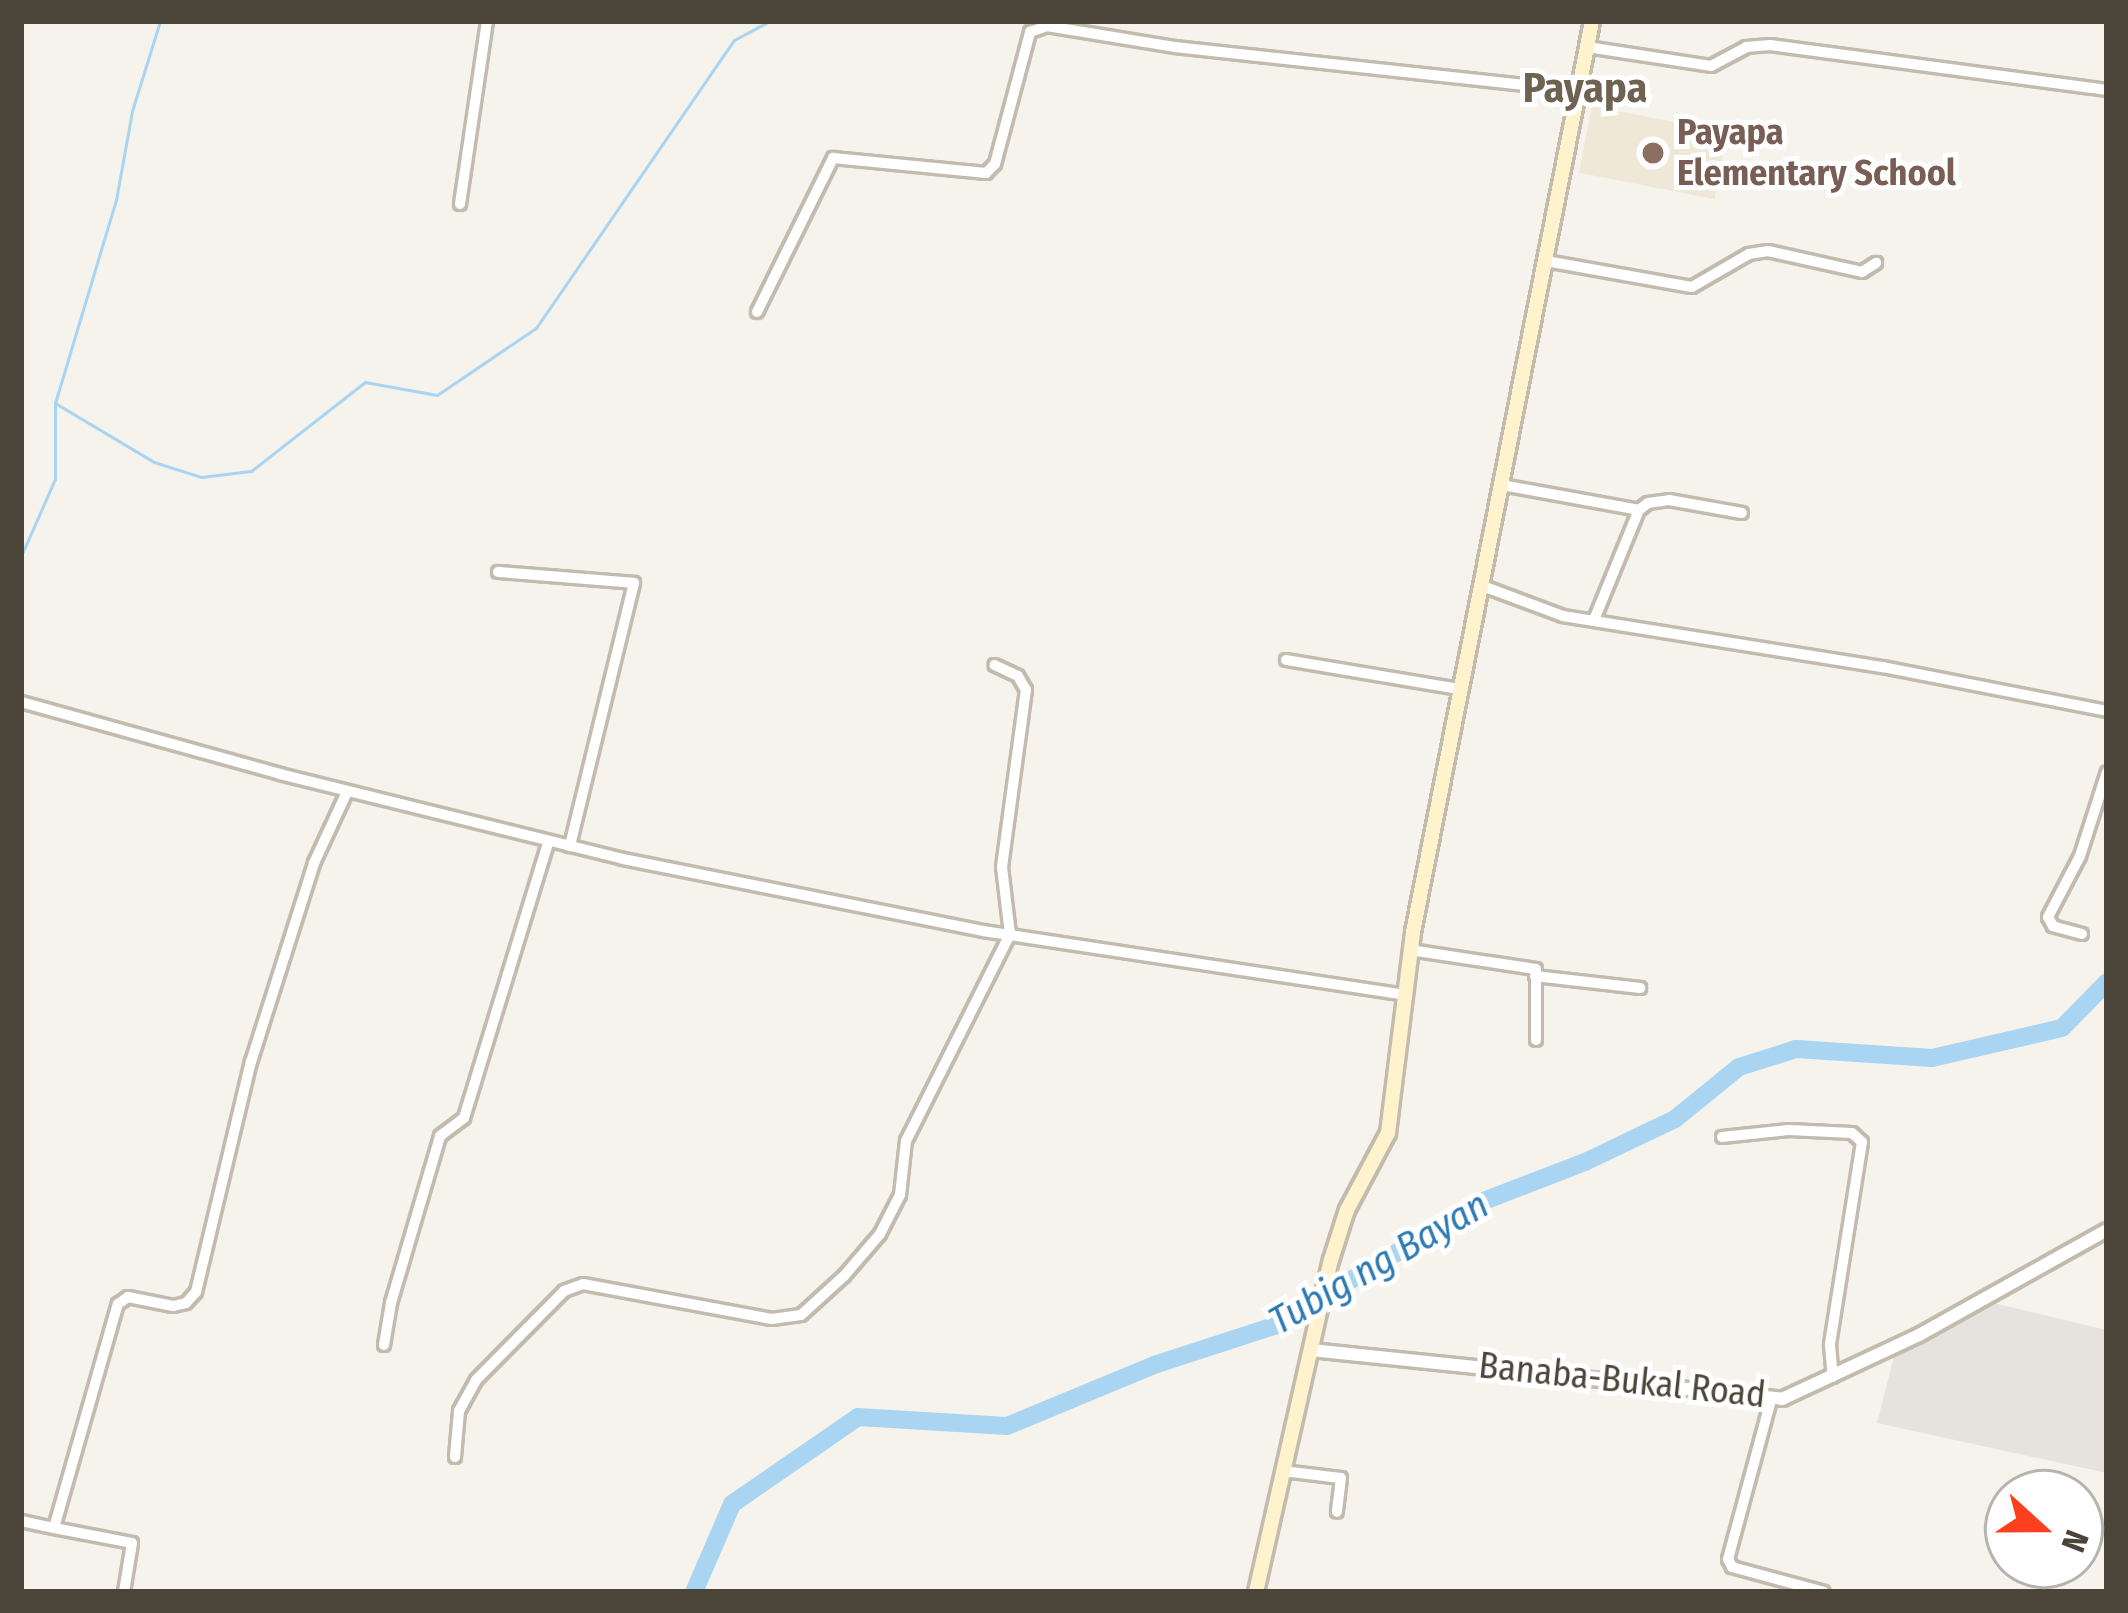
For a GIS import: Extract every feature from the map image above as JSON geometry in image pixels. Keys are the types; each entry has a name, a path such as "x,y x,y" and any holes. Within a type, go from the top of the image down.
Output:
{"main road":[{"path":"1256,1592 1347,1210 1388,1133 1410,950 1592,21"}],"street":[{"path":"460,204 487,21"},
{"path":"757,312 825,165 833,158 986,173 995,164 1030,32 1044,23 1175,46 1580,91"},
{"path":"1586,47 1711,66 1746,47 1770,45 2107,90"},
{"path":"1546,261 1692,286 1749,254 1768,251 1862,272 1876,263"},
{"path":"1502,485 1639,510 1669,500 1742,513"},
{"path":"1594,620 1639,510"},
{"path":"498,572 634,583 570,846"},
{"path":"1480,585 1563,616 2107,711"},
{"path":"1286,660 1459,689"},
{"path":"455,1457 459,1411 476,1381 564,1291 583,1284 772,1319 801,1315 880,1234 900,1195 906,1142 1010,934 1002,867 1026,690 1018,676 994,665"},
{"path":"21,702 548,843 1010,934 1406,995"},
{"path":"2082,934 2053,926 2048,917 2080,856 2107,772"},
{"path":"54,1528 118,1304 128,1297 172,1306 186,1304 196,1292 251,1062 314,863 347,792"},
{"path":"383,1346 440,1136 464,1118 548,843"},
{"path":"1410,950 1529,965 1535,976 1536,1040"},
{"path":"1535,976 1640,988"},
{"path":"1721,1137 1789,1130 1852,1133 1862,1142 1829,1345 1833,1377"},
{"name":"Banaba-Bukal Road","path":"1311,1350 1502,1366 1771,1400 1833,1377 2107,1230"},
{"path":"1771,1400 1728,1559 1732,1567 1825,1592"},
{"path":"1282,1471 1341,1478 1337,1512"},
{"path":"21,1521 132,1543 124,1592"}],"shaded area":[{"name":"Payapa Elementary School","path":"1592,106 1727,132 1714,199 1579,173"},
{"path":"1993,1303 2107,1330 2107,1473 1877,1423 1894,1356"}],"waterway":[{"path":"21,556 55,479 55,403 116,200 132,111 160,21"},
{"path":"55,403 154,462 201,477 251,471 365,382 437,395 536,328 734,40 769,21"},
{"name":"Tubig ng Bayan","path":"694,1592 732,1504 858,1417 1007,1426 1157,1364 1274,1326 1481,1202 1585,1162 1675,1119 1739,1067 1796,1049 1932,1058 2062,1028 2107,982"}],"place":[{"name":"Payapa Elementary School","path":"1653,153"}],"district":[{"name":"Payapa","path":"1585,88"}]}
